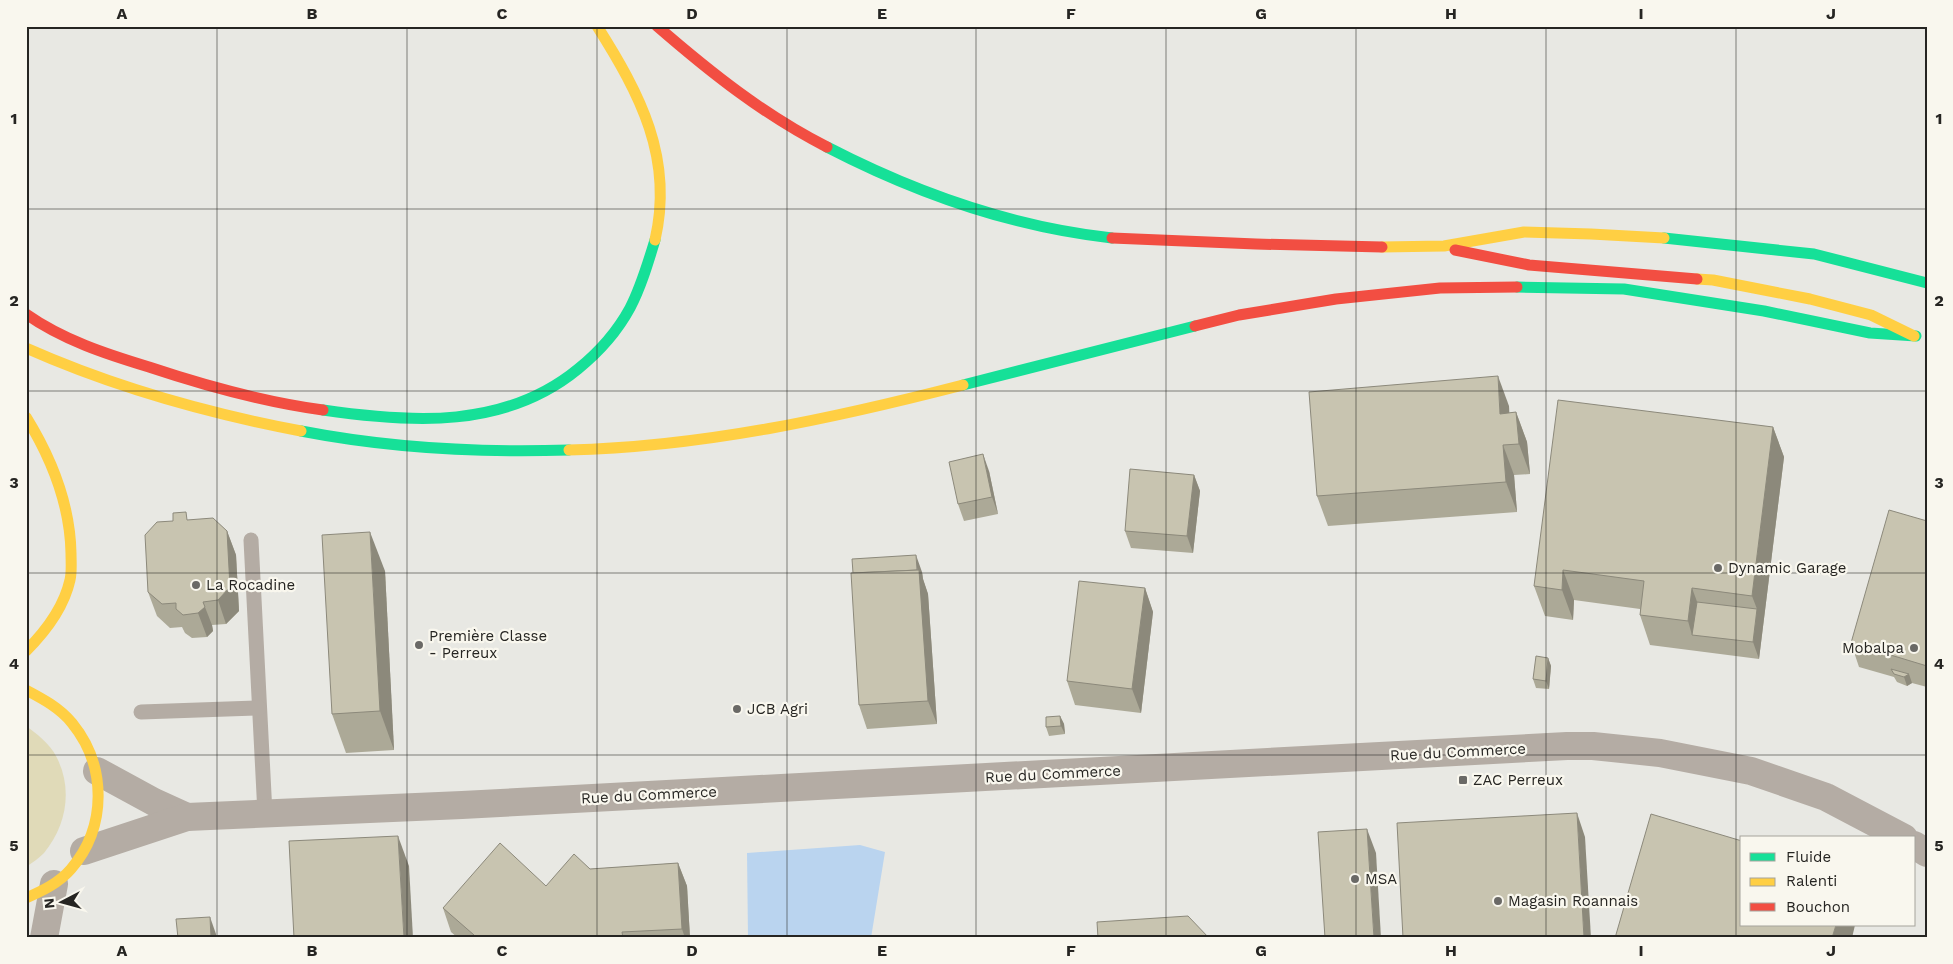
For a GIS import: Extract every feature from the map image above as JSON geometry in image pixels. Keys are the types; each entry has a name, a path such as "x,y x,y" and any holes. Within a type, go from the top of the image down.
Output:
{"main road":[{"path":"26,314 35,321 97,351 175,377 251,396 333,412 382,418 462,418 498,411 539,395 574,374 602,347 626,315 641,283 655,242 662,203 660,173 654,142 638,97 597,26"},
{"path":"657,26 686,53 769,114 835,154 912,188 994,215 1037,226 1106,237 1316,246 1437,247 1531,232 1618,233 1698,240 1823,256 1927,283"},
{"path":"1437,247 1529,265 1713,280 1810,299 1871,315 1921,338"},
{"path":"26,348 69,367 156,397 247,421 322,435 416,446 504,452 606,449 691,441 768,428 876,408 1238,315 1336,299 1440,288 1522,287 1624,290 1764,310 1870,333 1921,338"},
{"path":"26,417 39,436 54,470 66,510 72,546 70,579 67,586 42,634 26,651"},
{"path":"26,690 39,695 59,709 76,726 89,747 97,771 100,792 98,813 84,852 54,884 26,898"}],"street":[{"name":"Rue du Commerce","path":"84,852 187,817 1567,746 1593,746 1660,753 1752,771 1826,797 1900,836"},
{"name":"Rue du Commerce","path":"97,771 154,802 187,817"},
{"path":"1916,846 1927,853"},
{"path":"44,938 54,884"}],"lane":[{"path":"251,540 265,814"},
{"path":"141,712 260,708"}],"shaded area":[{"path":"26,726 46,743 56,756 65,781 66,793 65,806 58,831 44,853 26,867"}],"water":[{"path":"860,845 885,852 871,938 748,938 747,853"}],"building":[{"path":"1498,376 1500,414 1516,412 1519,444 1503,445 1506,482 1317,496 1309,392"},
{"path":"1558,400 1773,427 1752,596 1692,588 1688,621 1640,615 1644,581 1563,570 1562,590 1534,586"},
{"path":"983,454 992,497 958,504 949,462"},
{"path":"1130,469 1194,475 1187,536 1125,531"},
{"path":"1889,510 1927,521 1927,666 1851,643"},
{"name":"La Rocadine","path":"186,512 187,520 213,518 227,531 230,587 218,600 203,602 205,607 198,613 183,615 176,609 176,603 162,604 148,592 145,535 157,522 173,521 173,513"},
{"path":"370,532 380,711 332,714 322,535"},
{"path":"916,555 917,570 853,573 852,559"},
{"path":"919,570 928,701 859,705 851,573"},
{"path":"1079,581 1145,588 1132,689 1067,681"},
{"path":"1697,602 1757,609 1753,642 1692,635"},
{"path":"1536,656 1548,658 1546,681 1533,679"},
{"path":"1891,669 1909,674 1904,677 1894,674"},
{"path":"1060,716 1061,726 1046,727 1046,717"},
{"name":"Magasin Roannais","path":"1577,813 1584,938 1403,938 1397,823"},
{"path":"1651,814 1740,840 1740,926 1836,926 1832,938 1615,938"},
{"path":"1367,829 1374,938 1325,938 1318,832"},
{"path":"398,836 404,938 294,938 289,841"},
{"path":"500,843 546,886 574,854 590,869 678,863 682,929 622,932 623,938 474,938 474,935 443,908"},
{"path":"1188,916 1209,938 1098,938 1097,922"},
{"path":"210,917 211,938 178,938 176,919"}],"traffic: fast":[{"path":"827,147 895,179 965,206 1038,226 1112,238"},
{"path":"1664,238 1814,254 1927,283"},
{"path":"323,410 390,418 424,419 456,417 489,412 520,403 550,389 586,362 600,349 619,325 638,292 655,240"},
{"path":"1517,287 1624,289 1764,311 1870,333 1916,336"},
{"path":"963,385 1195,326"},
{"path":"301,431 367,442 434,448 502,451 569,450"}],"traffic: slow":[{"path":"597,26 627,77 649,128 656,154 660,182 660,210 655,240"},
{"path":"1382,247 1444,246 1524,232 1664,238"},
{"path":"1697,279 1713,280 1810,299 1871,315 1914,336"},
{"path":"26,348 127,387 230,416 301,431"},
{"path":"569,450 669,443 768,429 866,409 963,385"},
{"path":"26,417 44,449 58,482 70,535 71,567 71,577 63,600 47,627 26,651"},
{"path":"26,690 57,708 72,723 92,758 97,777 98,796 96,816 91,835 83,852 71,869 61,878 26,898"}],"traffic: jam":[{"path":"657,26 738,92 781,121 827,147"},
{"path":"1112,238 1382,247"},
{"path":"1455,250 1529,265 1697,279"},
{"path":"1195,326 1239,315 1336,299 1440,288 1517,287"},
{"path":"26,314 70,339 117,357 235,393 323,410"}],"place":[{"name":"Dynamic Garage","path":"1718,568"},
{"name":"La Rocadine","path":"196,585"},
{"name":"Première Classe - Perreux","path":"419,645"},
{"name":"Mobalpa","path":"1914,648"},
{"name":"JCB Agri","path":"737,709"},
{"name":"ZAC Perreux","path":"1463,780"},
{"name":"MSA","path":"1355,879"},
{"name":"Magasin Roannais","path":"1498,901"}]}
